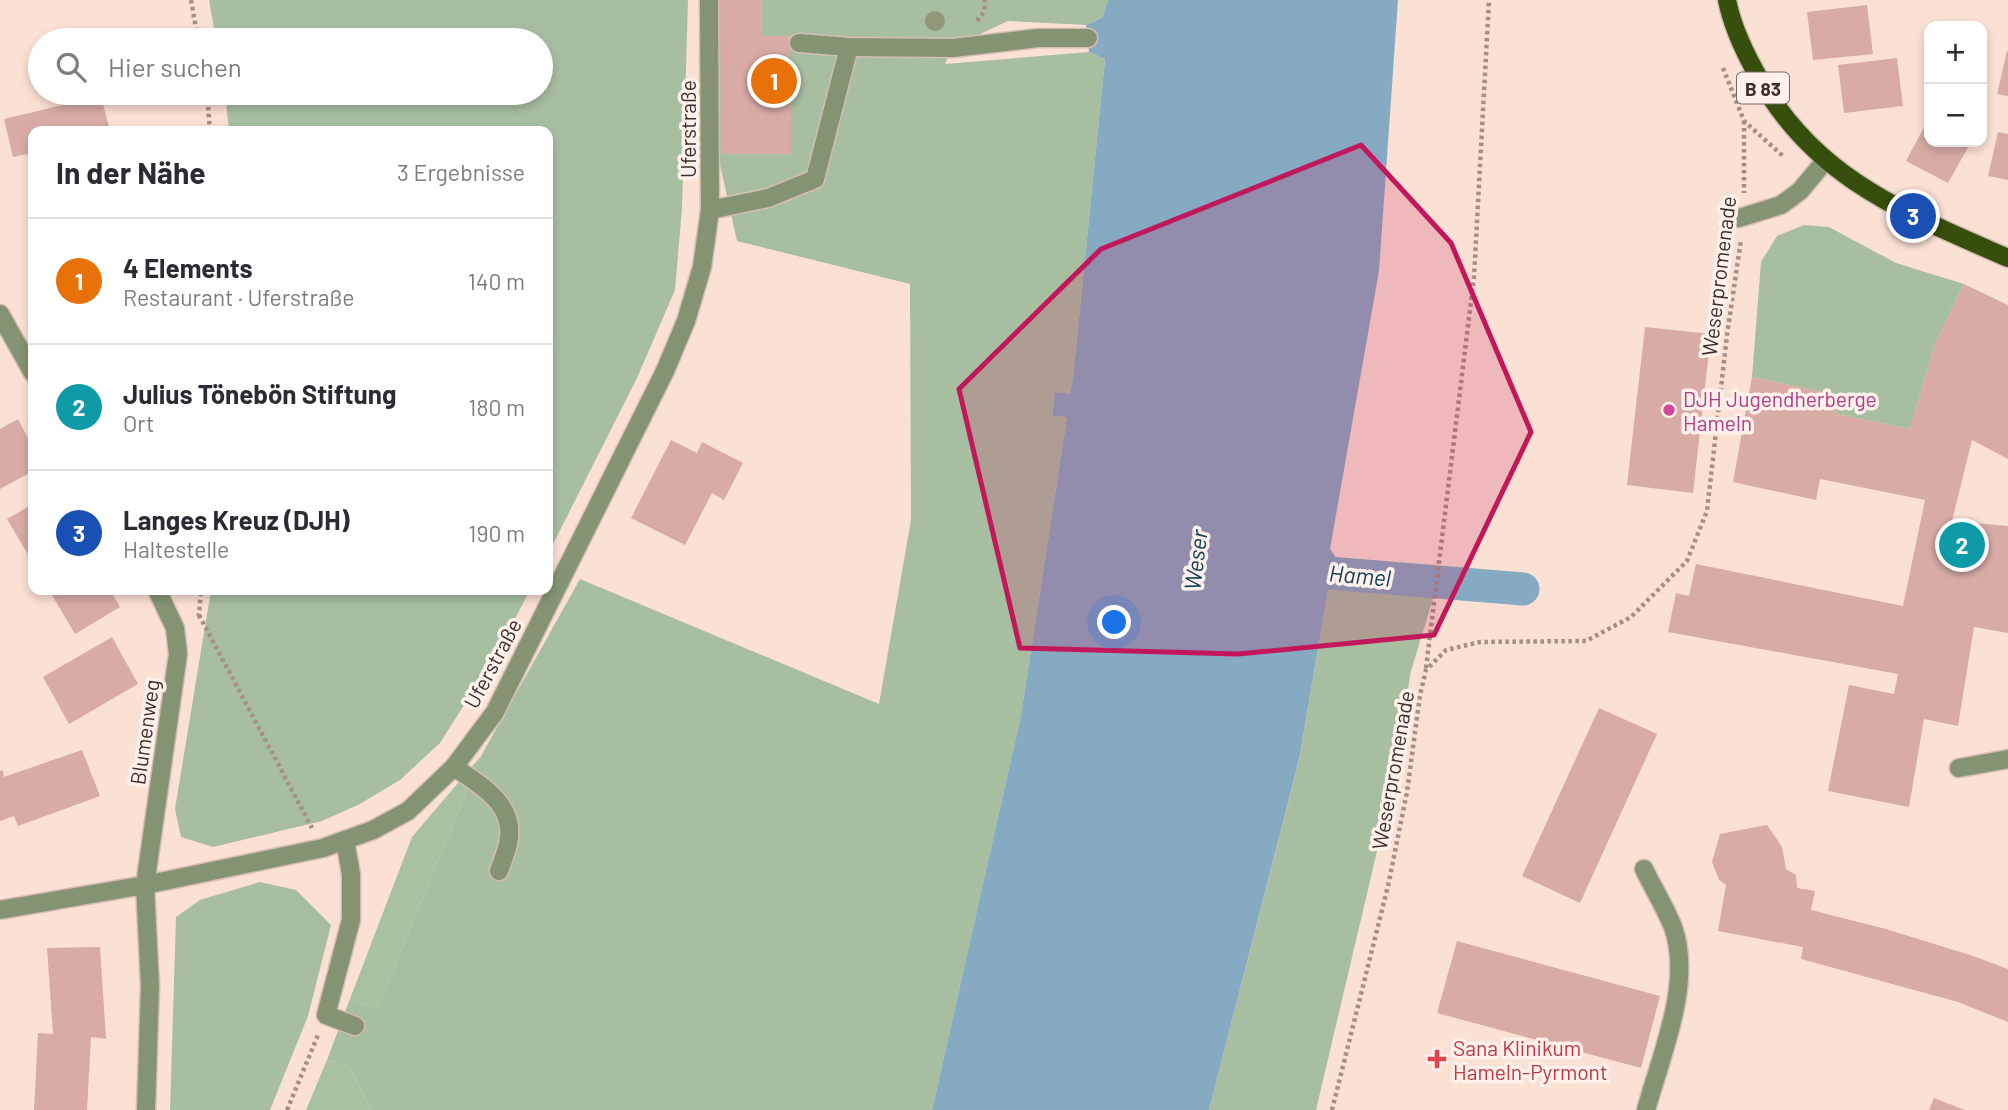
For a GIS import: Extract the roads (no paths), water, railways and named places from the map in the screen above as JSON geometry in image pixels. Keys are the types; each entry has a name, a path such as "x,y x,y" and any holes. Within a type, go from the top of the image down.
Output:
{"main road":[{"name":"B 83","path":"1727,0 1731,20 1769,99 1795,132 1825,161 1864,188 1913,216 2008,258"}],"street":[{"name":"Uferstraße","path":"0,910 145,885 323,848 373,830 408,811 454,767 495,712 664,371 686,321 702,267 710,210 709,0"},
{"path":"799,43 849,47 953,48 1038,38 1088,38"},
{"path":"710,210 768,198 815,179 849,47"},
{"path":"1741,218 1781,205 1800,191 1825,161"},
{"path":"0,314 28,364"},
{"name":"Blumenweg","path":"145,885 178,654 175,628 159,595"},
{"path":"1959,768 2008,759"},
{"path":"454,767 492,793 507,816 509,843 499,871"},
{"path":"345,840 351,874 351,920 326,1015 355,1026"},
{"path":"1644,869 1673,927 1679,959 1678,996 1646,1110"},
{"path":"145,885 150,986 146,1110"}],"water":[{"name":"Weser","path":"1108,0 1398,0 1379,271 1330,549 1339,562 1337,575 1328,591 1299,760 1209,1110 932,1110 1021,715 1067,417 1052,416 1055,392 1070,394 1073,378 1105,59 1089,52 1086,25 1102,18"}],"waterway":[{"name":"Hamel","path":"1292,570 1523,589"}],"place":[{"name":"4 Elements","path":"774,81"},
{"name":"Langes Kreuz (DJH)","path":"1913,216"},
{"name":"DJH Jugendherberge Hameln","path":"1669,410"},
{"name":"Julius Tönebön Stiftung","path":"1962,545"},
{"name":"Sana Klinikum Hameln-Pyrmont","path":"1437,1059"}]}
